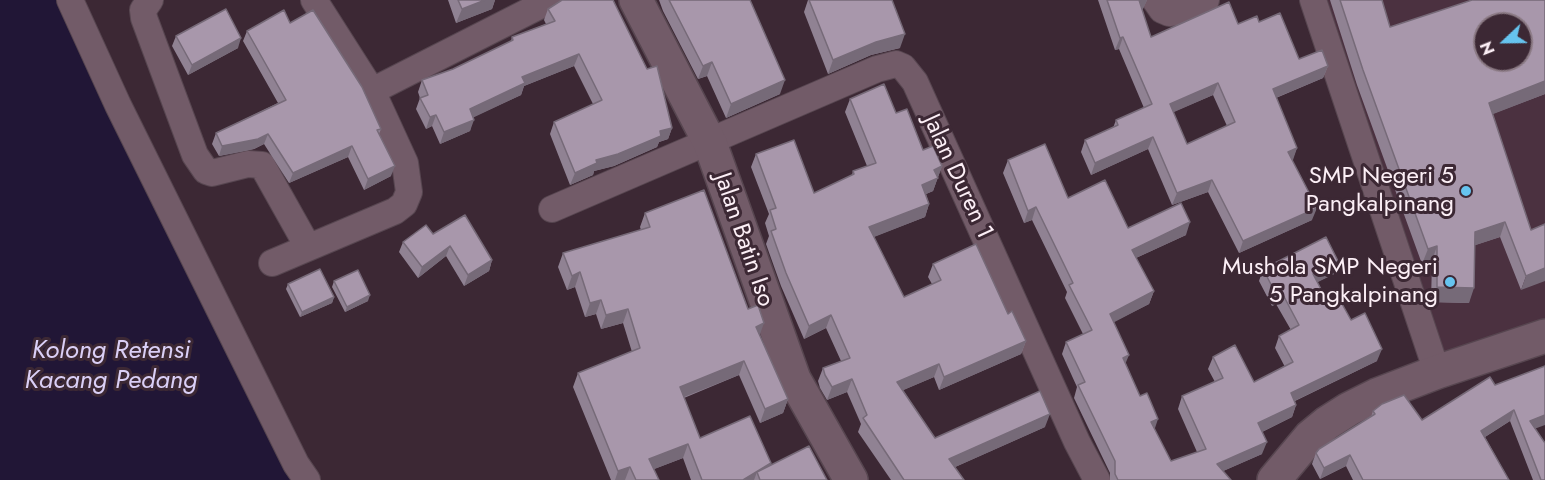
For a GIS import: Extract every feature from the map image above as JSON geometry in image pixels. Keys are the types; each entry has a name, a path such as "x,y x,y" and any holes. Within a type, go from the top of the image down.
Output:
{"street":[{"path":"70,0 123,116 296,464 307,480"},
{"path":"150,0 143,10 144,18 195,155 206,171 212,173 248,164 262,165 308,247"},
{"path":"272,263 395,211 404,204 408,192 405,162 372,91 314,0"},
{"path":"372,91 525,6 550,0"},
{"name":"Jalan Batin Iso","path":"636,0 710,143 794,379 851,480"},
{"path":"1155,0 1162,10 1169,13 1206,0"},
{"path":"1313,0 1437,372"},
{"name":"Jalan Duren 1","path":"552,209 896,64 910,73 1077,442 1097,480"},
{"path":"1287,475 1327,423 1377,395 1437,372 1545,336"}],"shaded area":[{"name":"SMP Negeri 5 Pangkalpinang","path":"1322,0 1545,0 1545,322 1444,357"}],"water":[{"name":"Kolong Retensi Kacang Pedang","path":"0,0 59,0 291,480 0,480"}],"building":[{"path":"458,0 485,0 462,9"},
{"path":"562,0 613,0 647,69 657,66 672,128 660,131 661,136 618,154 596,160 597,163 575,173 554,122 602,100 579,54 522,77 525,83 470,109 474,120 444,132 436,115 430,117 420,98 428,95 422,80 453,69 513,40 512,37 555,21 548,9"},
{"path":"669,0 750,0 785,80 731,104 712,62 703,66"},
{"path":"809,0 892,0 905,34 876,42 833,60"},
{"path":"1107,0 1139,0 1151,37 1229,2 1238,24 1257,16 1259,22 1280,13 1299,59 1322,50 1328,66 1273,89 1297,148 1288,152 1317,208 1243,241 1212,180 1177,193 1153,137 1095,163 1085,140 1118,125 1116,120 1152,104 1123,37 1120,38","holes":["1218,83 1235,122 1187,144 1170,104"]},
{"path":"1340,0 1382,0 1390,27 1472,0 1545,0 1545,81 1489,103 1531,230 1545,224 1545,268 1526,276 1505,222 1475,232 1474,288 1437,287 1437,246 1428,249"},
{"path":"226,9 241,38 192,65 176,36"},
{"path":"284,10 290,23 313,10 362,87 381,129 377,130 395,166 368,179 352,146 293,173 268,134 258,139 222,146 216,133 286,100 247,31"},
{"path":"884,84 896,113 907,109 923,150 933,146 942,166 934,170 938,178 922,185 929,204 869,227 904,297 941,280 933,264 976,244 1008,314 1012,311 1026,341 944,377 939,364 897,382 935,438 1040,391 1050,414 949,459 964,480 904,480 863,418 867,415 852,379 832,387 825,375 823,368 850,358 831,315 809,326 771,231 776,229 770,210 776,208 756,154 794,140 814,193 854,174 853,171 876,163 850,99"},
{"path":"1045,144 1068,198 1105,180 1128,228 1181,203 1190,222 1132,250 1154,291 1110,314 1129,355 1123,358 1140,396 1147,393 1158,419 1151,422 1171,461 1206,449 1182,396 1223,378 1213,357 1235,345 1254,382 1293,362 1279,336 1299,325 1281,291 1276,294 1263,269 1326,237 1338,261 1313,274 1331,308 1341,302 1351,320 1365,313 1382,349 1291,393 1296,405 1258,423 1267,442 1217,464 1231,480 1118,480 1115,474 1115,461 1078,385 1085,382 1066,342 1092,330 1069,285 1073,283 1036,207 1028,211 1008,160"},
{"path":"704,190 748,309 758,305 764,323 756,327 788,399 765,409 744,361 680,387 700,438 750,416 771,463 743,480 702,480 688,444 649,459 659,480 636,480 630,467 618,471 578,373 640,348 628,309 606,315 601,300 590,303 580,272 572,276 563,253 650,227 645,213"},
{"path":"465,215 492,260 468,275 450,246 422,267 403,242 426,225 433,234"},
{"path":"320,269 334,297 302,312 288,284"},
{"path":"358,270 370,295 347,307 334,281"},
{"path":"1545,366 1545,415 1530,421 1545,443 1545,480 1541,480 1514,410 1481,431 1509,480 1363,480 1350,455 1324,468 1316,453 1375,414 1373,411 1382,404 1404,395 1422,420 1490,377 1495,385"},
{"path":"809,446 827,480 760,480 757,472"}],"place":[{"name":"SMP Negeri 5 Pangkalpinang","path":"1466,191"},
{"name":"Mushola SMP Negeri 5 Pangkalpinang","path":"1450,282"}]}
